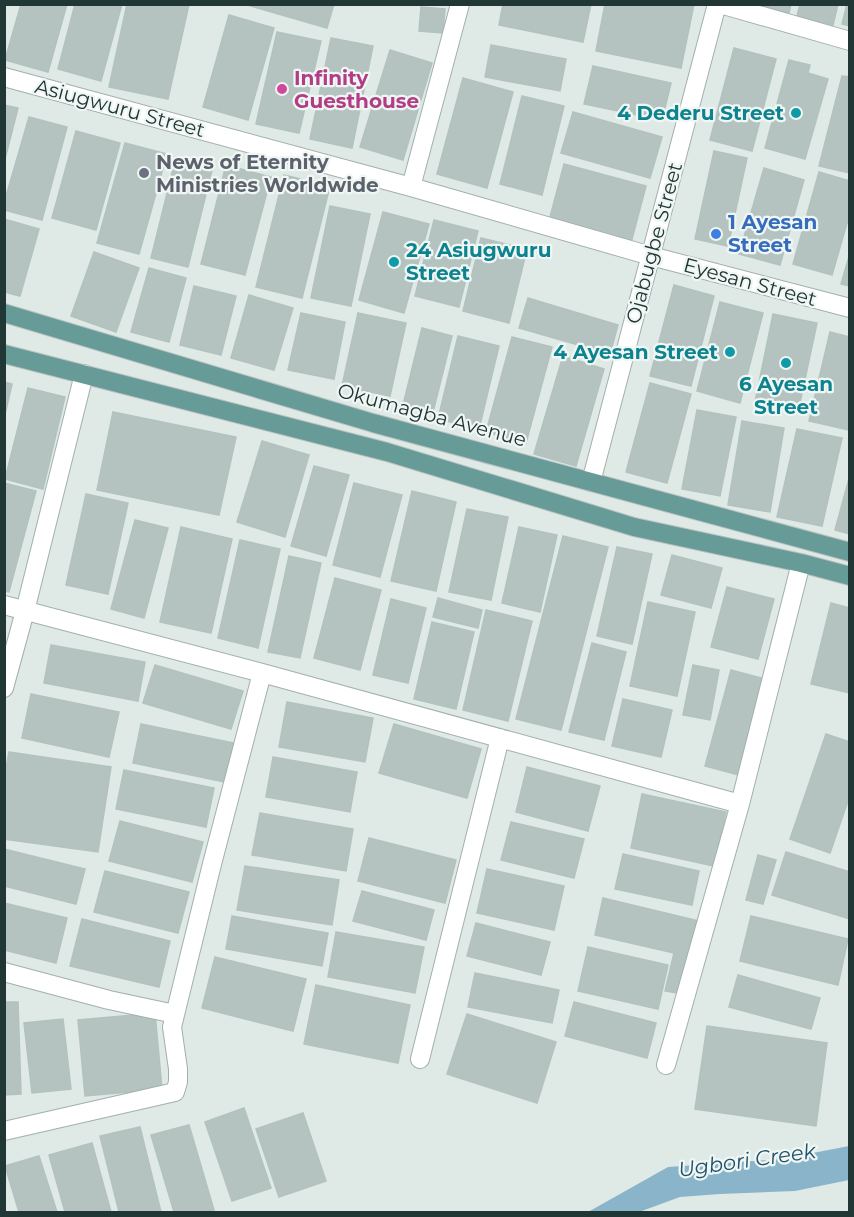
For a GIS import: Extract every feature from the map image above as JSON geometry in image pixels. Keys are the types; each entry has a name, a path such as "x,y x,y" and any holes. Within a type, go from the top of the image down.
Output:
{"main road":[{"name":"Okumagba Avenue","path":"4,313 373,423 849,552"},
{"path":"4,354 387,452 634,527 801,563 849,576"}],"street":[{"path":"411,187 460,4"},
{"path":"718,4 849,41"},
{"name":"Ojabugbe Street","path":"591,482 718,4"},
{"name":"Asiugwuru Street","path":"4,77 411,187 651,256"},
{"name":"Eyesan Street","path":"651,256 849,308"},
{"path":"4,688 84,374"},
{"path":"666,1065 740,804 801,563"},
{"path":"4,605 740,804"},
{"path":"4,1131 175,1092 178,1069 172,1027 262,673"},
{"path":"420,1059 500,738"},
{"path":"4,972 109,1000 175,1014"}],"water":[{"path":"849,1146 849,1180 795,1191 680,1197 639,1212 588,1212 668,1167 782,1159"}],"building":[{"path":"21,4 67,4 48,72 5,60"},
{"path":"75,4 122,4 101,81 58,69"},
{"path":"127,4 189,4 168,99 109,87"},
{"path":"244,4 334,4 327,28"},
{"path":"503,4 591,4 583,42 499,25"},
{"path":"605,4 694,4 681,68 596,51"},
{"path":"744,4 791,4 788,17"},
{"path":"800,4 838,4 833,25 797,16"},
{"path":"847,4 850,4 850,26 842,24"},
{"path":"421,7 445,9 443,33 419,31"},
{"path":"229,15 274,28 248,120 203,107"},
{"path":"277,32 321,41 299,133 256,124"},
{"path":"331,38 373,46 352,148 310,139"},
{"path":"491,45 566,59 560,91 485,77"},
{"path":"734,48 776,59 752,151 710,140"},
{"path":"390,50 432,63 403,160 360,147"},
{"name":"4 Dederu Street","path":"789,60 810,65 808,73 828,79 805,159 765,148"},
{"path":"593,66 671,83 662,120 584,104"},
{"path":"842,76 850,77 850,173 819,166"},
{"path":"463,78 513,92 487,188 437,174"},
{"path":"522,96 564,106 542,195 500,184"},
{"path":"4,105 18,108 4,163"},
{"path":"573,112 662,137 650,178 561,153"},
{"path":"29,117 67,127 42,220 4,210 4,203"},
{"path":"76,131 120,143 96,230 52,218"},
{"path":"125,143 167,154 139,254 97,243"},
{"path":"714,151 747,158 728,246 695,239"},
{"path":"176,157 213,166 188,267 151,258"},
{"path":"564,164 646,186 631,243 549,221"},
{"path":"226,165 271,177 245,275 201,264"},
{"path":"764,168 804,180 780,265 739,254"},
{"path":"819,172 850,181 850,213 832,275 793,264"},
{"path":"284,175 330,186 302,298 256,287"},
{"path":"330,206 370,214 351,306 311,298"},
{"name":"24 Asiugwuru Street","path":"383,212 429,224 404,313 359,300"},
{"path":"4,219 39,229 20,296 4,292"},
{"path":"434,220 478,231 459,307 415,296"},
{"path":"481,238 527,249 509,323 463,311"},
{"path":"94,252 139,268 116,332 71,316"},
{"path":"850,253 850,286 841,284"},
{"path":"149,268 186,278 169,342 131,332"},
{"path":"674,285 714,296 691,386 650,376"},
{"path":"194,286 236,296 221,355 180,345"},
{"path":"249,295 293,308 274,370 231,358"},
{"path":"528,298 618,325 610,354 519,328"},
{"name":"4 Ayesan Street","path":"720,302 763,313 740,403 697,391"},
{"path":"301,313 345,322 334,379 288,370"},
{"path":"358,313 406,323 390,396 342,386"},
{"name":"6 Ayesan Street","path":"773,314 817,323 798,412 755,402"},
{"path":"422,328 452,336 433,412 403,405"},
{"path":"830,332 850,337 849,430 809,421"},
{"path":"458,336 499,346 479,429 438,419"},
{"path":"512,337 552,347 526,443 486,432"},
{"path":"563,356 604,369 576,466 534,454"},
{"path":"4,382 12,384 4,419"},
{"path":"650,383 691,394 667,483 626,472"},
{"path":"28,388 65,397 43,489 5,479"},
{"path":"697,410 736,417 720,496 682,489"},
{"path":"113,412 236,437 219,515 97,490"},
{"path":"742,421 784,428 770,512 728,505"},
{"path":"797,429 842,438 822,526 777,517"},
{"path":"262,441 309,455 285,537 237,522"},
{"path":"314,466 349,475 326,556 291,546"},
{"path":"850,475 850,534 835,530"},
{"path":"4,483 36,491 9,592 4,591"},
{"path":"354,483 402,495 380,577 333,565"},
{"path":"412,491 456,502 436,591 391,581"},
{"path":"86,494 128,503 108,594 66,585"},
{"path":"467,509 508,517 491,600 449,592"},
{"path":"135,520 168,528 144,618 111,609"},
{"path":"181,527 232,539 211,633 160,622"},
{"path":"519,527 557,535 540,612 502,603"},
{"path":"563,536 608,547 561,730 516,719"},
{"path":"240,540 280,549 258,648 218,638"},
{"path":"617,547 652,554 632,644 597,636"},
{"path":"672,555 722,568 711,608 661,595"},
{"path":"289,556 321,563 300,658 268,652"},
{"path":"335,578 381,590 360,670 314,658"},
{"path":"727,587 774,599 758,659 711,647"},
{"path":"438,598 482,610 478,628 433,617"},
{"path":"391,599 426,608 408,683 373,675"},
{"path":"648,602 695,612 677,696 630,686"},
{"path":"831,603 850,608 850,693 811,684"},
{"path":"486,610 532,621 508,721 463,710"},
{"path":"432,622 474,632 456,709 414,699"},
{"path":"592,643 626,652 604,740 569,732"},
{"path":"51,645 145,662 138,701 44,683"},
{"path":"155,665 243,691 231,729 143,703"},
{"path":"693,665 719,670 710,720 683,715"},
{"path":"731,670 765,679 739,775 705,766"},
{"path":"31,694 119,712 109,757 22,738"},
{"path":"623,699 672,710 661,757 612,746"},
{"path":"287,702 373,718 365,762 279,747"},
{"path":"141,724 234,743 225,782 133,763"},
{"path":"394,724 481,749 467,798 379,773"},
{"path":"826,734 850,742 850,795 830,853 790,839"},
{"path":"9,752 111,767 98,852 4,839 4,779"},
{"path":"273,757 357,772 350,812 266,797"},
{"path":"527,767 600,786 588,831 516,812"},
{"path":"124,770 214,788 206,827 116,809"},
{"path":"642,794 726,812 714,866 631,848"},
{"path":"260,813 353,829 346,871 252,855"},
{"path":"120,821 203,842 192,882 109,861"},
{"path":"511,822 584,839 574,878 501,860"},
{"path":"369,838 456,860 445,903 358,881"},
{"path":"4,849 85,869 76,904 4,886"},
{"path":"786,852 850,872 850,919 772,895"},
{"path":"623,854 699,871 692,905 615,889"},
{"path":"758,855 776,860 763,904 746,900"},
{"path":"245,866 339,880 332,925 237,910"},
{"path":"487,869 564,886 554,930 477,913"},
{"path":"105,871 189,892 178,933 94,912"},
{"path":"362,891 434,910 426,940 353,921"},
{"path":"603,898 699,921 682,994 665,991 674,953 595,935"},
{"path":"4,903 67,918 56,963 4,950"},
{"path":"232,916 328,933 322,966 226,949"},
{"path":"751,916 848,939 838,985 740,961"},
{"path":"82,919 170,941 159,987 70,966"},
{"path":"476,923 550,942 541,975 467,956"},
{"path":"336,932 424,947 415,993 328,977"},
{"path":"588,947 668,965 658,1009 578,991"},
{"path":"215,957 306,979 293,1031 202,1008"},
{"path":"475,973 559,990 552,1023 468,1007"},
{"path":"738,975 820,998 811,1029 729,1007"},
{"path":"316,985 410,1005 398,1063 304,1044"},
{"path":"4,1002 18,1002 21,1094 4,1095"},
{"path":"574,1002 656,1023 647,1058 565,1036"},
{"path":"155,1013 162,1089 85,1096 78,1020"},
{"path":"467,1014 556,1042 537,1103 447,1074"},
{"path":"63,1019 71,1089 32,1093 24,1023"},
{"path":"707,1026 827,1043 816,1126 695,1109"},
{"path":"244,1108 271,1188 232,1201 205,1122"},
{"path":"303,1113 326,1181 279,1197 256,1129"},
{"path":"189,1125 214,1210 207,1212 174,1212 151,1135"},
{"path":"140,1127 161,1212 119,1212 100,1136"},
{"path":"92,1143 111,1212 65,1212 49,1155"},
{"path":"39,1156 57,1212 19,1212 5,1166"}],"place":[{"name":"Infinity Guesthouse","path":"282,89"},
{"name":"4 Dederu Street","path":"796,113"},
{"name":"News of Eternity Ministries Worldwide","path":"144,173"},
{"name":"1 Ayesan Street","path":"716,234"},
{"name":"24 Asiugwuru Street","path":"394,262"},
{"name":"4 Ayesan Street","path":"730,352"},
{"name":"6 Ayesan Street","path":"786,363"}],"water label":[{"name":"Ugbori Creek","path":"747,1160"}]}
